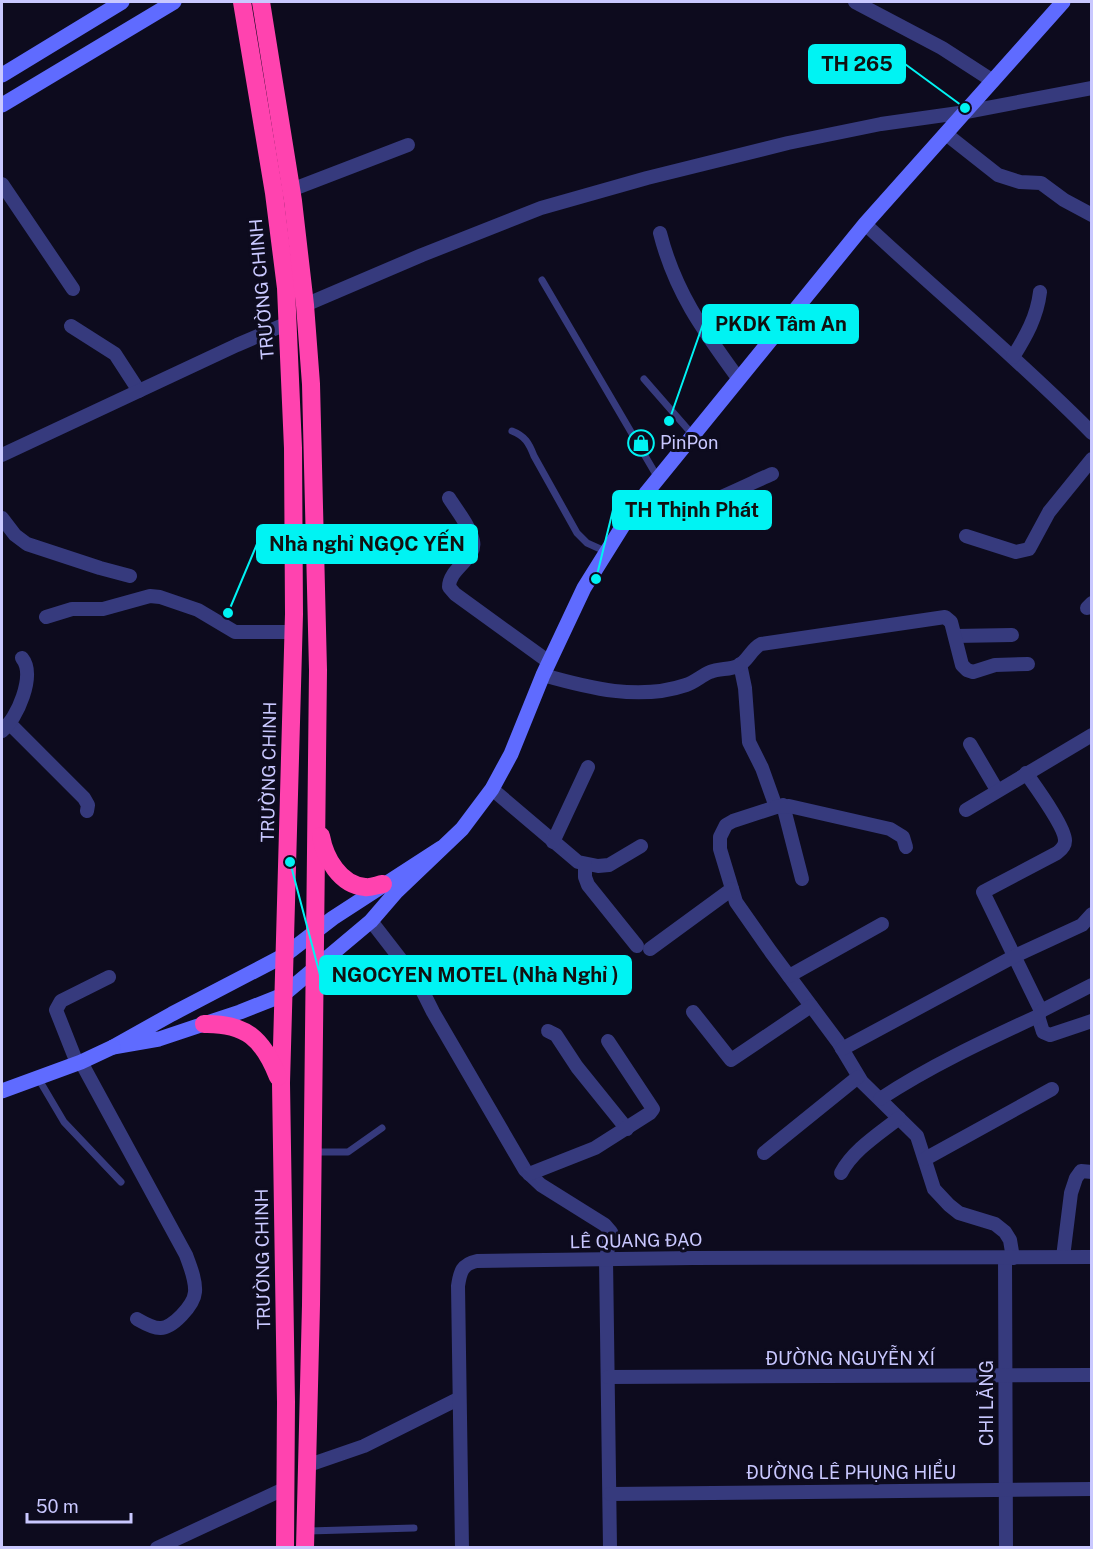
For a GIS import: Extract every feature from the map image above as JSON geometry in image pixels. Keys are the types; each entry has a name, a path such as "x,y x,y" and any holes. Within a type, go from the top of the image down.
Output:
{"highway":[{"name":"TRƯỜNG CHINH","path":"242,2 275,204 288,323 292,448 293,632 281,1083 285,1548"},
{"path":"261,2 291,190 305,305 311,384 318,670 313,1152 305,1540"},
{"path":"317,817 323,849 332,865 344,878 358,886 368,888 383,884"},
{"path":"204,1024 234,1026 253,1037 269,1054 281,1083"}],"street":[{"path":"3,72 122,2"},
{"path":"2,105 174,2"},
{"path":"855,2 942,48 993,81"},
{"path":"113,1047 159,1039 284,995 370,921 472,818 492,789 511,754 546,669 580,596 647,492 865,224 1063,2"},
{"path":"305,305 541,208 647,178 788,143 881,124 966,112 1092,88"},
{"path":"946,134 998,175 1014,181 1041,183 1064,200 1092,215"},
{"path":"291,190 408,145"},
{"path":"2,184 73,289"},
{"path":"865,224 1056,396 1092,433"},
{"path":"660,233 667,260 685,299 702,329 738,378"},
{"path":"1013,357 1035,317 1040,292"},
{"path":"2,455 288,323"},
{"path":"71,326 115,354 139,391"},
{"path":"966,536 1016,552 1029,549 1049,512 1092,459"},
{"path":"647,492 671,513 677,514 772,474"},
{"path":"449,498 474,543 470,554 451,577 449,587 546,669 590,688 619,692 649,692 684,686 709,672 740,664 753,649 761,644 945,617 951,622 962,665 967,670 973,672 995,665 1028,664"},
{"path":"2,518 15,535 27,544 130,576"},
{"path":"46,617 72,609 103,609 150,596 160,597 198,610 235,632 293,632"},
{"path":"955,636 1012,635"},
{"path":"22,658 27,665 26,689 5,727 84,798 88,806 87,811"},
{"path":"740,664 745,688 749,742 779,806 802,879"},
{"path":"966,810 1092,735"},
{"path":"970,744 998,790"},
{"path":"554,842 588,767"},
{"path":"1026,773 1060,825 1065,841 1063,847 1057,853 983,892 1040,1013 1043,1032 1050,1035 1092,1021"},
{"path":"492,789 573,858 585,864 609,865 641,846"},
{"path":"779,806 890,829 903,837 906,847"},
{"name":"CHI LĂNG","path":"779,806 733,820 720,837 720,849 736,902 842,1049 858,1077 917,1136 928,1175 940,1197 959,1212 995,1224 1005,1232 1010,1240 1005,1376 1006,1548"},
{"path":"2,1091 79,1063 113,1047 285,955 333,918 383,884 441,849"},
{"path":"585,864 585,877 588,885 644,948 732,889"},
{"path":"842,1049 1015,956 1082,925 1092,914"},
{"path":"370,921 422,990 452,1046 529,1174 541,1185 605,1224 611,1232 606,1259 610,1548"},
{"path":"789,976 882,924"},
{"path":"109,977 61,1001 56,1010 79,1063 186,1254 194,1279 195,1292 192,1305 166,1327 160,1329 137,1319"},
{"path":"880,1099 970,1048 1092,985"},
{"path":"693,1012 731,1060 811,1006"},
{"path":"548,1030 556,1035 573,1062 627,1129"},
{"path":"529,1174 595,1148 627,1129 650,1113 653,1108 608,1041"},
{"path":"764,1153 858,1077"},
{"path":"925,1159 1052,1089"},
{"path":"841,1173 859,1150 899,1118"},
{"path":"1063,1257 1072,1186 1080,1171 1092,1172"},
{"name":"LÊ QUANG ĐẠO","path":"462,1548 458,1286 460,1273 464,1266 477,1261 606,1259 1092,1257"},
{"name":"ĐƯỜNG NGUYỄN XÍ","path":"608,1377 1092,1375"},
{"path":"306,1466 364,1446 458,1399"},
{"path":"157,1548 286,1488"},
{"name":"ĐƯỜNG LÊ PHỤNG HIỂU","path":"610,1494 1092,1489"}],"lane":[{"path":"542,280 658,478"},
{"path":"644,379 692,434"},
{"path":"512,431 522,435 530,444 534,456 577,533 587,543 607,552"},
{"path":"38,1078 64,1122 121,1182"},
{"path":"313,1152 348,1152 382,1128"},
{"path":"305,1540 414,1528"}],"place":[{"name":"TH 265","path":"965,108"},
{"name":"PKDK Tâm An","path":"669,421"},
{"name":"PinPon","path":"641,443"},
{"name":"TH Thịnh Phát","path":"596,579"},
{"name":"Nhà nghỉ NGỌC YẾN","path":"228,613"},
{"name":"NGOCYEN MOTEL (Nhà Nghỉ )","path":"290,862"}]}
